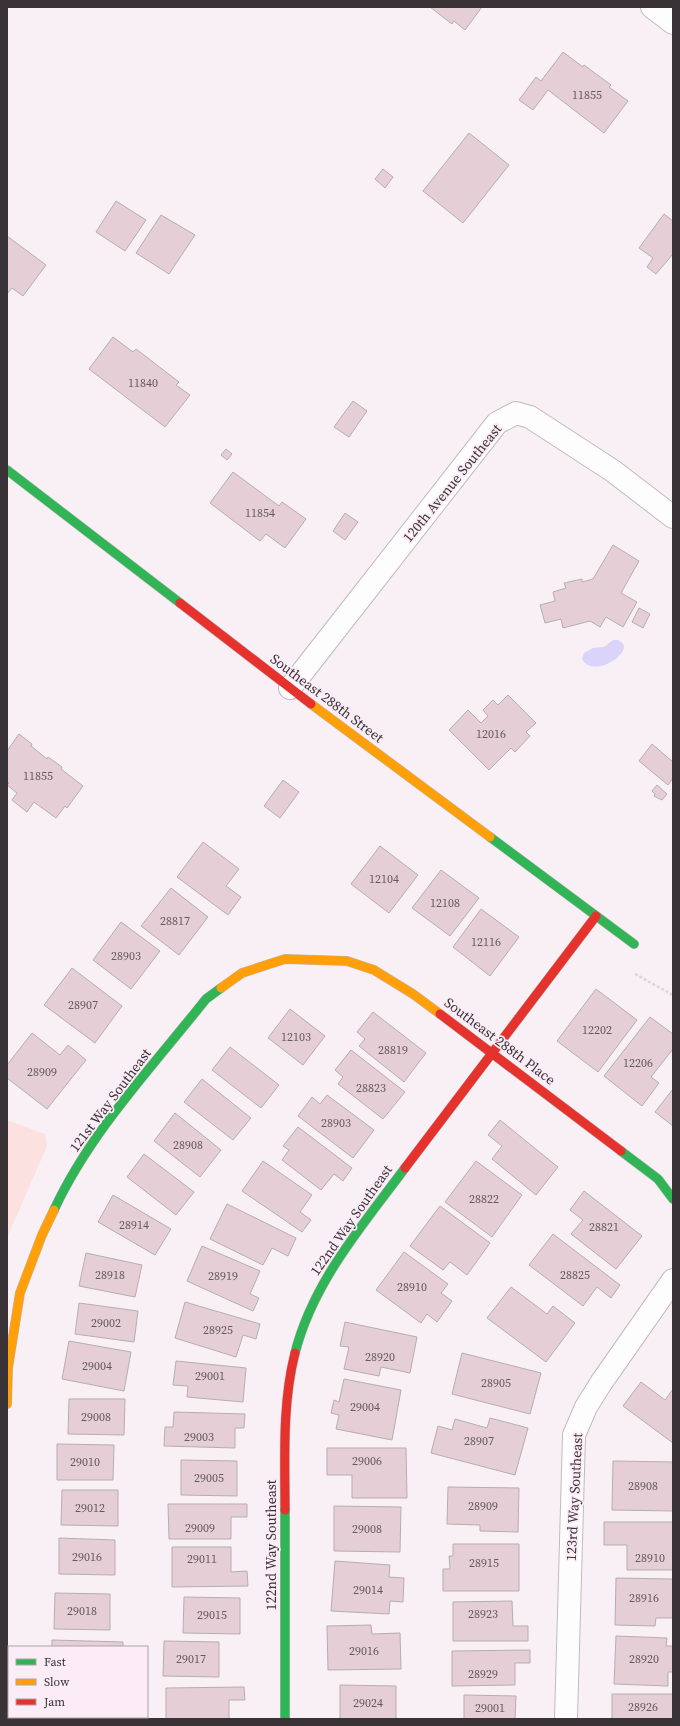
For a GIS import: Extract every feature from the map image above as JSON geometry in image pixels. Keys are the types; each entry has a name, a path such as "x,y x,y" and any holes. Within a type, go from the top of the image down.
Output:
{"street":[{"path":"652,7 673,23"},
{"name":"120th Avenue Southeast","path":"290,688 497,423 516,413 530,417 613,471 673,517"},
{"name":"Southeast 288th Street","path":"7,470 290,688 634,944"},
{"name":"122nd Way Southeast","path":"285,1719 285,1429 289,1375 299,1336 316,1295 342,1252 596,916"},
{"name":"Southeast 288th Place","path":"285,959 347,961 374,970 413,994 658,1179 673,1199"},
{"name":"121st Way Southeast","path":"7,1404 8,1368 20,1293 42,1234 64,1188 101,1130 206,999 242,973 285,959"},
{"name":"123rd Way Southeast","path":"566,1719 574,1435 586,1408 601,1383 673,1280"}],"path":[{"path":"635,974 673,995"}],"shaded area":[{"path":"613,640 620,641 624,647 622,652 613,661 599,666 593,666 587,664 582,659 584,653 593,648 604,647"},
{"path":"7,1120 45,1134 47,1146 7,1238"}],"building":[{"path":"430,7 482,7 465,30 454,21 452,24"},
{"path":"563,52 611,85 609,87 628,101 604,133 548,90 533,110 519,100 536,77 541,81"},
{"path":"469,133 509,165 463,223 423,191"},
{"path":"383,169 393,177 385,188 375,179"},
{"path":"116,201 146,220 125,251 96,232"},
{"path":"664,214 673,221 673,254 656,274 647,267 653,258 639,248"},
{"path":"161,215 195,235 169,274 136,253"},
{"path":"7,236 46,265 23,296 12,288 7,294"},
{"path":"113,337 133,352 136,349 179,382 176,385 190,395 165,427 89,369"},
{"path":"353,401 367,411 349,437 334,427"},
{"path":"226,449 232,454 227,460 221,455"},
{"path":"233,472 279,506 282,502 306,519 285,548 266,534 260,541 210,503"},
{"path":"345,513 358,522 345,540 333,531"},
{"path":"613,545 639,561 621,593 637,602 623,627 606,617 600,627 590,621 563,628 561,619 545,623 540,605 555,601 553,592 566,588 564,583 582,579 582,582 593,579"},
{"path":"639,608 650,614 643,628 632,622"},
{"path":"508,695 536,723 526,732 530,736 515,752 511,748 489,770 449,730 468,710 481,723 488,716 483,710 493,700 498,705"},
{"path":"19,734 47,759 48,757 62,767 61,769 83,786 67,808 65,806 56,818 34,802 27,812 12,800 17,793 7,785 9,783 7,782 7,751"},
{"path":"652,744 673,762 673,778 668,785 639,761"},
{"path":"283,780 299,792 280,818 264,806"},
{"path":"657,785 667,794 662,800 654,796 655,794 652,791"},
{"path":"203,842 239,869 226,886 241,897 228,915 177,877"},
{"path":"380,846 418,875 389,913 351,884"},
{"path":"441,870 479,898 450,936 412,908"},
{"path":"171,888 208,917 179,955 141,926"},
{"path":"481,909 519,937 490,976 453,947"},
{"path":"121,922 160,951 131,989 93,960"},
{"path":"72,968 122,1006 95,1043 44,1005"},
{"path":"596,989 637,1020 598,1072 557,1041"},
{"path":"290,1009 325,1036 303,1065 268,1038"},
{"path":"373,1012 426,1053 404,1082 359,1046 365,1039 357,1032"},
{"path":"650,1017 673,1034 673,1049 651,1077 659,1083 642,1106 604,1076"},
{"path":"32,1033 60,1055 68,1045 86,1060 47,1109 7,1078 7,1065"},
{"path":"230,1047 279,1085 261,1108 212,1070"},
{"path":"351,1050 405,1092 383,1119 338,1084 343,1077 335,1070"},
{"path":"202,1079 251,1118 233,1140 184,1102"},
{"path":"673,1089 673,1126 655,1112"},
{"path":"327,1095 374,1130 353,1158 298,1116 312,1097 320,1104"},
{"path":"175,1113 221,1150 200,1177 154,1141"},
{"path":"500,1120 558,1167 536,1195 492,1159 502,1146 488,1135"},
{"path":"298,1127 352,1168 343,1181 334,1174 321,1190 282,1160 289,1150 283,1146"},
{"path":"144,1154 194,1192 176,1215 127,1177"},
{"path":"263,1161 312,1195 300,1212 311,1220 302,1232 242,1191"},
{"path":"476,1161 522,1195 492,1237 445,1202"},
{"path":"584,1191 642,1236 616,1269 571,1234 583,1220 570,1210"},
{"path":"113,1195 171,1229 155,1255 98,1222"},
{"path":"227,1204 296,1238 288,1256 272,1248 263,1265 210,1239"},
{"path":"440,1206 490,1243 467,1275 450,1262 443,1270 410,1246"},
{"path":"553,1234 620,1285 611,1298 597,1287 583,1306 529,1265"},
{"path":"202,1246 260,1271 250,1294 259,1298 253,1311 187,1281"},
{"path":"404,1252 448,1284 441,1293 452,1301 437,1322 427,1314 421,1323 376,1290"},
{"path":"86,1253 142,1265 135,1297 79,1286"},
{"path":"511,1287 547,1314 553,1306 575,1323 546,1362 487,1318"},
{"path":"185,1302 260,1324 256,1339 243,1335 236,1357 175,1338"},
{"path":"79,1303 138,1311 134,1342 75,1334"},
{"path":"345,1322 417,1337 410,1373 381,1367 379,1376 344,1369 349,1347 340,1346"},
{"path":"69,1341 131,1352 124,1391 62,1379"},
{"path":"462,1353 541,1373 530,1414 452,1394"},
{"path":"176,1361 246,1368 243,1402 187,1397 188,1386 173,1385"},
{"path":"344,1379 401,1390 392,1440 336,1429 339,1415 331,1413 334,1400 339,1402"},
{"path":"641,1382 665,1400 673,1389 673,1443 623,1406"},
{"path":"69,1399 125,1399 124,1435 68,1434"},
{"path":"174,1412 245,1414 244,1428 235,1428 235,1448 164,1446 165,1427 173,1427"},
{"path":"490,1418 528,1428 515,1475 431,1453 438,1426 452,1430 455,1419 487,1428"},
{"path":"57,1444 114,1445 113,1480 57,1480"},
{"path":"327,1448 406,1448 407,1498 352,1498 352,1475 327,1475"},
{"path":"181,1460 237,1461 237,1496 181,1495"},
{"path":"613,1461 673,1462 673,1511 612,1510"},
{"path":"448,1487 519,1488 518,1532 480,1531 480,1525 447,1524"},
{"path":"62,1490 118,1490 118,1526 61,1525"},
{"path":"168,1504 247,1504 247,1517 231,1517 231,1539 169,1539"},
{"path":"334,1506 401,1507 400,1552 334,1551"},
{"path":"604,1522 673,1522 673,1570 627,1570 627,1545 604,1545"},
{"path":"59,1538 115,1540 115,1575 59,1574"},
{"path":"453,1544 519,1544 519,1591 443,1591 443,1569 450,1569 449,1556 453,1556"},
{"path":"172,1547 231,1547 231,1572 247,1571 248,1586 172,1587"},
{"path":"335,1561 390,1565 389,1577 404,1578 403,1602 390,1601 389,1614 331,1611"},
{"path":"616,1578 673,1579 673,1618 656,1618 655,1626 615,1625"},
{"path":"55,1593 110,1594 110,1630 54,1629"},
{"path":"184,1597 240,1598 240,1634 183,1633"},
{"path":"512,1601 513,1626 528,1626 528,1641 453,1641 453,1602"},
{"path":"371,1625 372,1634 400,1633 401,1669 328,1670 327,1626"},
{"path":"616,1636 667,1638 666,1646 673,1646 673,1672 668,1672 668,1686 614,1684"},
{"path":"52,1640 123,1642 123,1646 52,1646"},
{"path":"164,1641 219,1642 219,1677 163,1676"},
{"path":"530,1650 530,1663 515,1663 515,1685 452,1686 452,1651"},
{"path":"340,1685 396,1686 396,1719 340,1719"},
{"path":"244,1687 245,1700 229,1700 229,1719 166,1719 166,1688"},
{"path":"612,1694 673,1694 673,1719 612,1719"},
{"path":"464,1695 516,1696 515,1719 464,1719"},
{"path":"55,1718 111,1718 111,1719"}],"traffic: fast":[{"path":"7,470 180,603"},
{"path":"490,837 634,944"},
{"path":"54,1210 85,1154 124,1100 206,999 221,988"},
{"path":"621,1151 658,1179 673,1199"},
{"path":"295,1353 303,1327 326,1279 356,1233 405,1168"},
{"path":"285,1510 285,1719"}],"traffic: slow":[{"path":"311,704 490,837"},
{"path":"221,988 242,973 285,959 347,961 374,970 413,994 440,1014"},
{"path":"7,1404 8,1368 20,1293 42,1235 54,1210"}],"traffic: jam":[{"path":"180,603 311,704"},
{"path":"405,1168 596,916"},
{"path":"440,1014 621,1151"},
{"path":"285,1510 286,1411 295,1353"}]}
